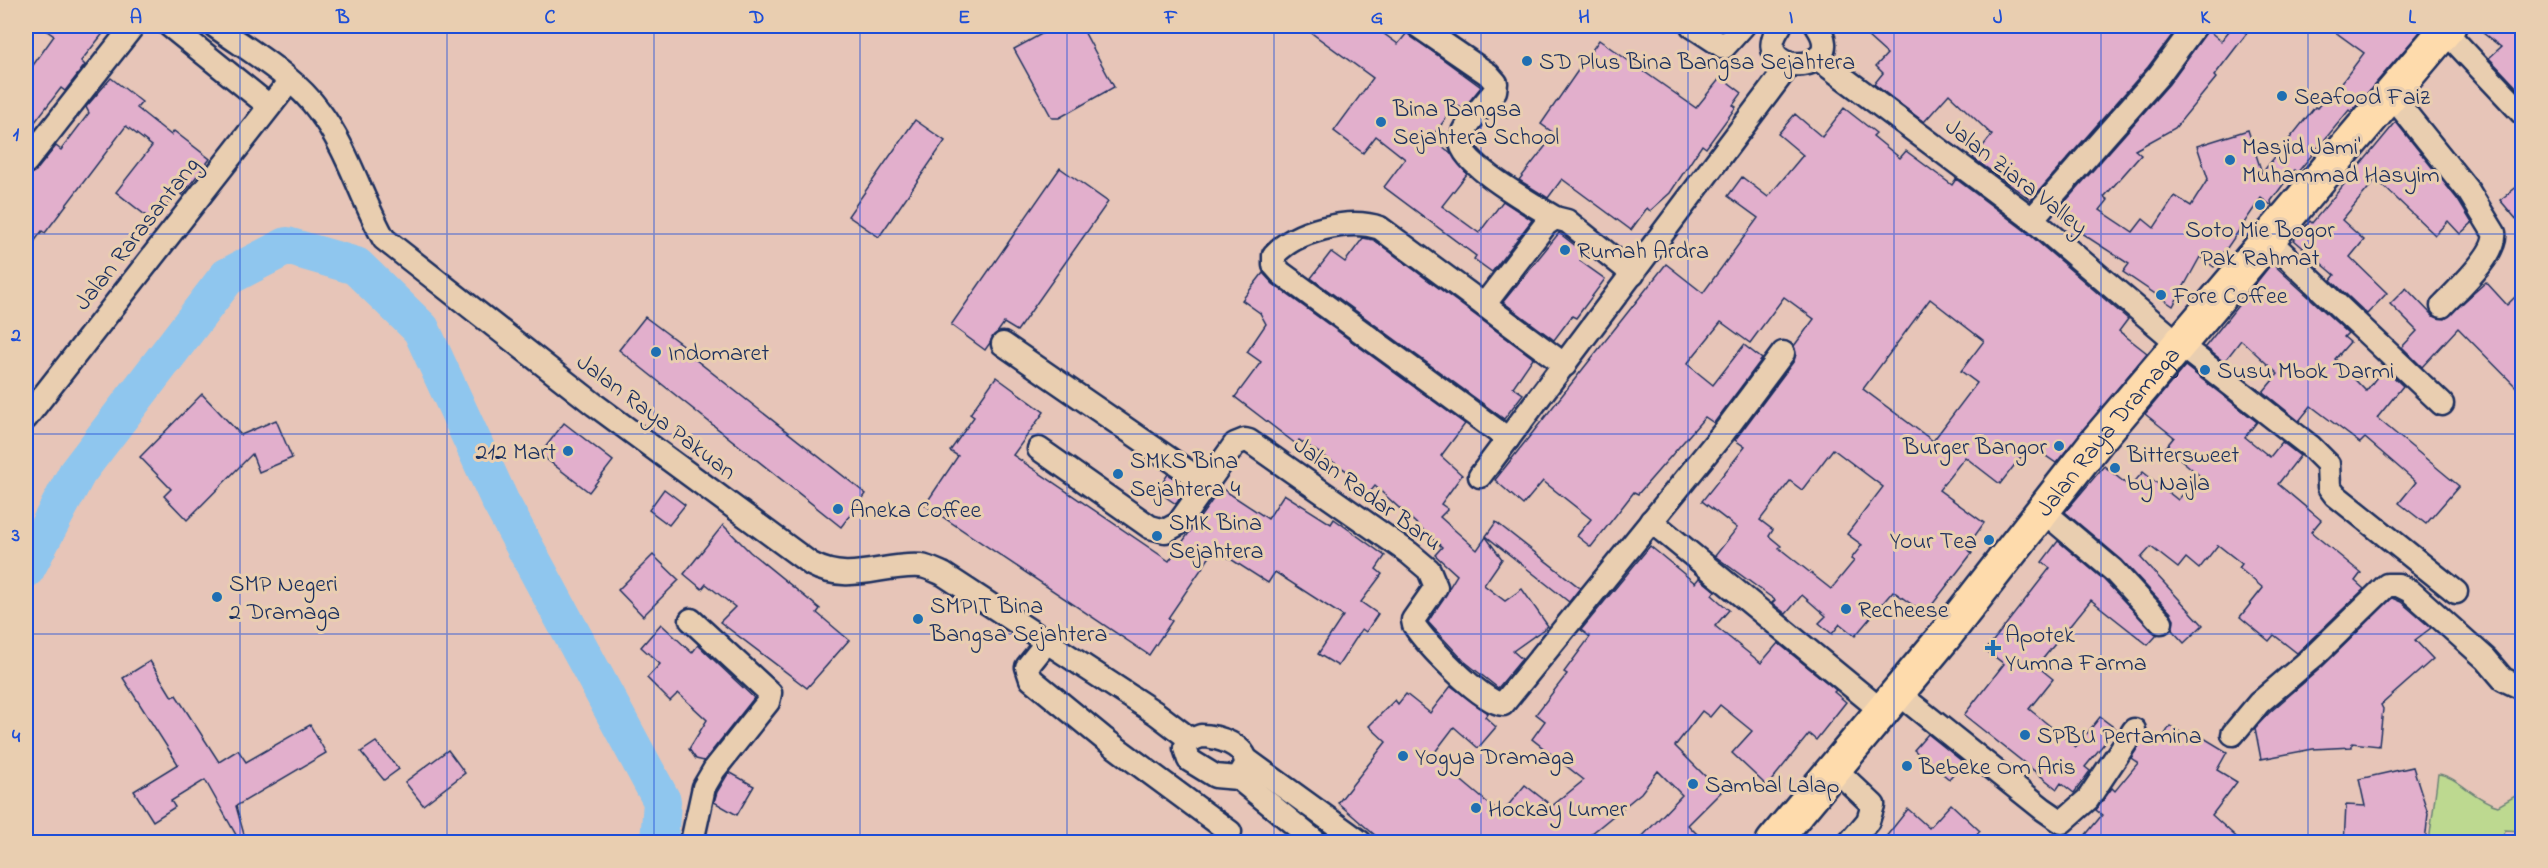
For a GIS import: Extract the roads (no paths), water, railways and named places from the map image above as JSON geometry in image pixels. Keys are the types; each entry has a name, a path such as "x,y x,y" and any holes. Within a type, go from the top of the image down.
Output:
{"highway":[{"name":"Jalan Raya Dramaga","path":"1773,843 2179,344 2392,96 2447,28"}],"street":[{"path":"26,162 134,26"},
{"path":"170,26 269,106"},
{"name":"Jalan Raya Pakuan","path":"215,26 289,81 318,109 335,135 366,208 384,239 633,433 811,564 827,572 851,573 921,566 943,574 1157,714 1188,744"},
{"path":"1418,26 1488,74 1496,83 1495,91 1460,141 1464,153 1490,175 1555,218 1567,221 1633,274"},
{"path":"1692,26 1724,47 1743,26"},
{"path":"1780,26 1774,36 1774,48 1781,59 1789,65 1803,66 1816,58 1823,44 1817,26"},
{"path":"2032,219 2159,75 2195,26"},
{"path":"2447,28 2523,113"},
{"name":"Jalan Ziara Valley","path":"1816,58 2032,219 2179,344 2317,452 2328,464 2329,487 2335,495 2456,592"},
{"path":"1480,476 1789,65"},
{"name":"Jalan Rarasantang","path":"26,418 289,81"},
{"path":"2392,96 2469,192 2494,232 2494,245 2442,306"},
{"path":"1485,305 1546,224 1555,218"},
{"path":"1508,439 1281,273 1273,260 1278,250 1308,233 1348,225 1373,226 1565,365"},
{"path":"2269,240 2442,404"},
{"path":"1003,344 1206,484"},
{"name":"Jalan Radar Baru","path":"1038,449 1157,530 1165,531 1178,524 1235,444 1245,440 1249,441 1409,552 1429,570 1436,587 1432,597 1413,620 1414,625 1442,659 1499,704 1506,702 1783,352"},
{"path":"2042,510 2113,570 2161,622"},
{"path":"1651,521 1890,702 2062,822 2088,799 2113,758 2134,730"},
{"path":"2233,734 2259,703 2314,656 2386,585 2398,585 2410,591 2486,659 2503,680 2523,688"},
{"path":"692,620 770,693 768,702 730,747 704,787 692,843"},
{"path":"1047,642 1027,667 1031,679 1103,738 1230,832"},
{"path":"1317,843 1242,769 1240,751 1222,738 1201,736 1188,744 1189,760 1215,777 1242,769 1360,843"},
{"path":"1834,768 1873,805 1868,821 1850,843"}],"waterway":[{"path":"26,569 77,473 227,277 287,246 356,266 421,329 500,501 662,801 659,842"}],"place":[{"name":"SD Plus Bina Bangsa Sejahtera","path":"1527,61"},
{"name":"Seafood Faiz","path":"2282,96"},
{"name":"Bina Bangsa Sejahtera School","path":"1381,122"},
{"name":"Masjid Jami' Muhammad Hasyim","path":"2230,160"},
{"name":"Soto Mie Bogor Pak Rahmat","path":"2260,205"},
{"name":"Rumah Ardra","path":"1565,250"},
{"name":"Fore Coffee","path":"2161,295"},
{"name":"Indomaret","path":"656,352"},
{"name":"Susu Mbok Darmi","path":"2205,370"},
{"name":"Burger Bangor","path":"2059,446"},
{"name":"212 Mart","path":"568,451"},
{"name":"Bittersweet by Najla","path":"2115,468"},
{"name":"SMKS Bina Sejahtera 4","path":"1118,474"},
{"name":"Aneka Coffee","path":"838,509"},
{"name":"SMK Bina Sejahtera","path":"1157,536"},
{"name":"Your Tea","path":"1989,540"},
{"name":"SMP Negeri 2 Dramaga","path":"217,597"},
{"name":"Recheese","path":"1846,609"},
{"name":"SMPIT Bina Bangsa Sejahtera","path":"918,619"},
{"name":"Apotek Yumna Farma","path":"1993,648"},
{"name":"SPBU Pertamina","path":"2025,735"},
{"name":"Yogya Dramaga","path":"1403,756"},
{"name":"Bebeke Om Aris","path":"1907,766"},
{"name":"Sambal Lalap","path":"1693,784"},
{"name":"Hockay Lumer","path":"1476,808"}]}
